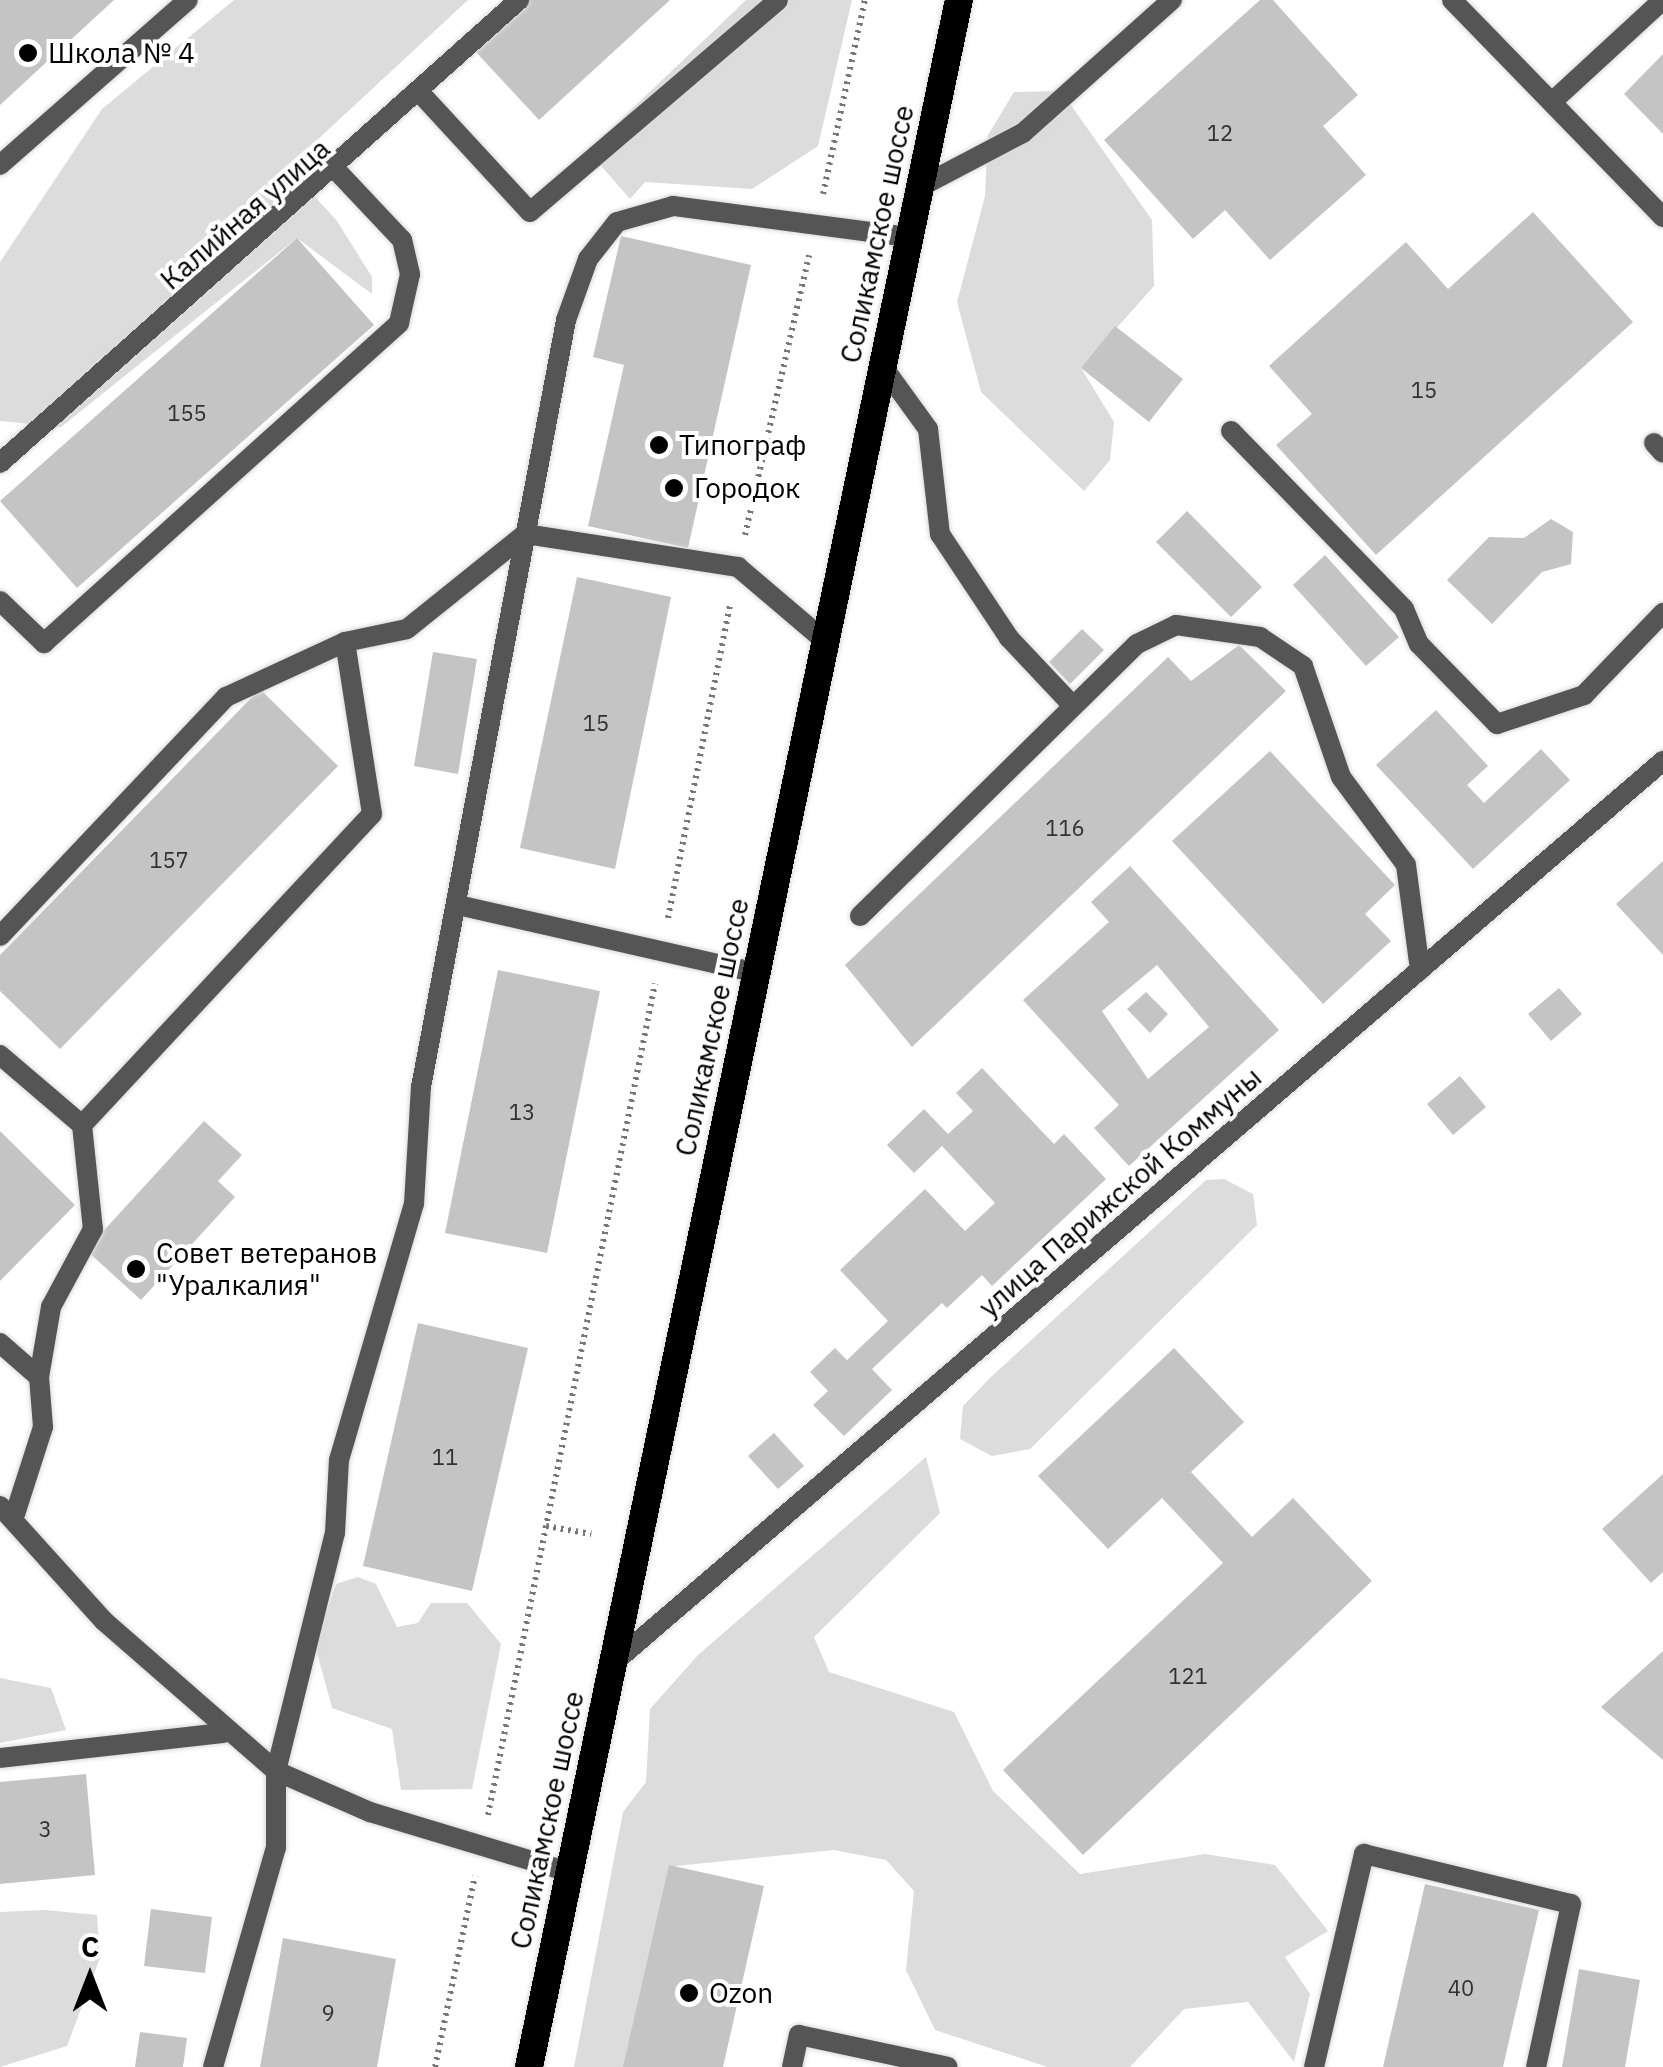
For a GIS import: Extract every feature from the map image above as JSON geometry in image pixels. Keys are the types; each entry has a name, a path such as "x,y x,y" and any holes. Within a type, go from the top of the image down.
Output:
{"highway":[{"name":"Соликамское шоссе","path":"529,2067 960,0"}],"street":[{"path":"0,165 188,0"},
{"name":"Калийная улица","path":"0,463 422,95 519,0"},
{"path":"422,95 530,212 778,0"},
{"path":"920,188 1023,133 1172,0"},
{"path":"1452,0 1663,217"},
{"path":"1553,101 1663,0"},
{"path":"0,601 44,643 399,323 410,274 402,240 336,171"},
{"path":"214,2067 276,1848 276,1771 335,1533 338,1460 414,1204 420,1087 462,906 566,320 588,259 618,222 673,206 910,237"},
{"path":"883,367 928,429 940,534 1009,638 1073,706"},
{"path":"1231,430 1404,608 1419,644 1498,724 1584,695 1663,612"},
{"path":"0,936 226,697 345,642 407,629 525,534 738,568 826,642"},
{"path":"860,916 1137,644 1176,624 1260,637 1302,666 1341,777 1406,864 1420,970"},
{"path":"82,1124 372,814 345,642"},
{"name":"улица Парижской Коммуны","path":"612,1664 1663,762"},
{"path":"462,906 756,973"},
{"path":"0,1054 82,1124 93,1229 51,1308 38,1378 44,1427 7,1510 104,1620 224,1733 276,1771 481,1846 569,1872"},
{"path":"0,1343 38,1378"},
{"path":"0,1758 224,1733"},
{"path":"1314,2067 1364,1854 1571,1904 1536,2067"},
{"path":"792,2067 799,2035 948,2067"}],"path":[{"path":"434,2067 738,568 866,0"},
{"path":"546,1526 591,1534"}],"shaded area":[{"path":"234,0 468,0 288,167 337,221 372,277 372,294 297,238 61,427 0,421 0,262 102,109"},
{"path":"746,0 852,0 818,146 752,189 645,182 630,199 588,151"},
{"path":"1061,91 1152,220 1154,286 1081,368 1114,422 1110,460 1084,491 981,392 957,302 985,196 988,135 1014,92"},
{"path":"1224,1179 1253,1194 1257,1225 1030,1449 992,1456 960,1439 963,1406 991,1377 1206,1180"},
{"path":"926,1457 940,1513 814,1637 829,1672 954,1712 993,1791 1080,1874 1205,1854 1275,1865 1328,1931 1285,1957 1310,1994 1294,2062 1248,2002 1184,2009 1130,2067 1048,2067 935,2030 906,1970 914,1891 886,1860 834,1850 676,1866 624,2067 574,2067 623,1812 646,1782 650,1709 698,1655"},
{"path":"358,1577 376,1584 397,1627 418,1623 431,1603 467,1603 501,1644 472,1789 401,1790 392,1729 332,1708 315,1645 336,1584"},
{"path":"0,1678 51,1688 66,1730 0,1743"},
{"path":"45,1910 97,1915 100,1958 67,2046 0,2067 0,1912"}],"building":[{"name":"Школа № 4","path":"0,0 114,0 0,105"},
{"path":"530,0 670,0 539,120 475,51"},
{"path":"1260,0 1273,0 1358,95 1323,126 1366,175 1270,260 1225,210 1193,239 1104,140"},
{"path":"1663,54 1663,134 1624,94"},
{"path":"1533,212 1633,322 1376,555 1276,445 1312,414 1269,366 1406,242 1448,289"},
{"name":"Типограф","path":"621,236 751,265 688,548 588,526 624,365 593,357"},
{"path":"297,238 374,325 77,588 0,501"},
{"path":"1115,326 1183,379 1149,422 1081,368"},
{"path":"1187,511 1262,587 1231,617 1156,542"},
{"path":"1551,519 1573,532 1571,564 1542,572 1492,624 1447,580 1489,537 1524,538"},
{"path":"1325,555 1399,637 1366,666 1293,585"},
{"path":"577,577 671,597 615,869 520,848"},
{"path":"1082,629 1104,650 1070,684 1049,662"},
{"path":"1239,645 1286,691 912,1047 845,965 1168,657 1191,681"},
{"path":"433,652 477,659 458,774 414,766"},
{"path":"260,689 338,766 60,1049 0,991 0,955"},
{"path":"1436,710 1488,766 1467,785 1484,803 1541,749 1570,780 1473,869 1376,765"},
{"path":"1270,751 1395,885 1365,914 1391,941 1323,1004 1172,841"},
{"path":"1663,861 1663,955 1616,904"},
{"path":"1130,866 1279,1030 1129,1166 1094,1128 1119,1105 1023,1000 1109,922 1091,902","holes":["1157,965 1209,1027 1148,1079 1102,1011"]},
{"path":"498,970 600,991 547,1253 445,1233"},
{"path":"1559,988 1582,1014 1551,1041 1528,1014"},
{"path":"1146,992 1168,1014 1150,1033 1127,1009"},
{"path":"982,1068 1054,1144 1064,1134 1106,1179 992,1286 982,1275 947,1308 942,1303 872,1369 892,1390 844,1436 813,1405 828,1391 810,1372 835,1348 847,1360 888,1321 840,1270 925,1189 965,1231 995,1203 942,1146 914,1173 887,1145 924,1109 948,1134 973,1111 956,1093"},
{"path":"1460,1076 1486,1107 1453,1135 1427,1104"},
{"path":"204,1121 242,1155 218,1181 235,1197 141,1300 86,1250"},
{"path":"0,1131 75,1205 0,1281"},
{"path":"418,1323 528,1348 472,1591 363,1566"},
{"path":"1174,1348 1244,1422 1191,1472 1252,1537 1293,1498 1372,1581 1083,1855 1003,1770 1223,1563 1162,1498 1108,1549 1038,1476"},
{"path":"774,1433 804,1466 778,1489 748,1456"},
{"path":"1663,1474 1663,1572 1651,1583 1602,1529"},
{"path":"1663,1651 1663,1760 1601,1707"},
{"path":"86,1774 95,1875 0,1884 0,1782"},
{"path":"669,1865 764,1886 723,2067 623,2067"},
{"path":"1425,1884 1539,1910 1503,2067 1383,2067"},
{"path":"151,1909 212,1917 205,1973 144,1966"},
{"path":"283,1938 396,1959 377,2067 260,2067"},
{"path":"1579,1969 1640,1980 1625,2067 1562,2067"},
{"path":"140,2032 187,2038 183,2067 135,2067"}],"place":[{"name":"Школа № 4","path":"28,53"},
{"name":"Типограф","path":"659,445"},
{"name":"Городок","path":"674,488"},
{"name":"Совет ветеранов \"Уралкалия\"","path":"136,1269"},
{"name":"Ozon","path":"689,1993"}]}
